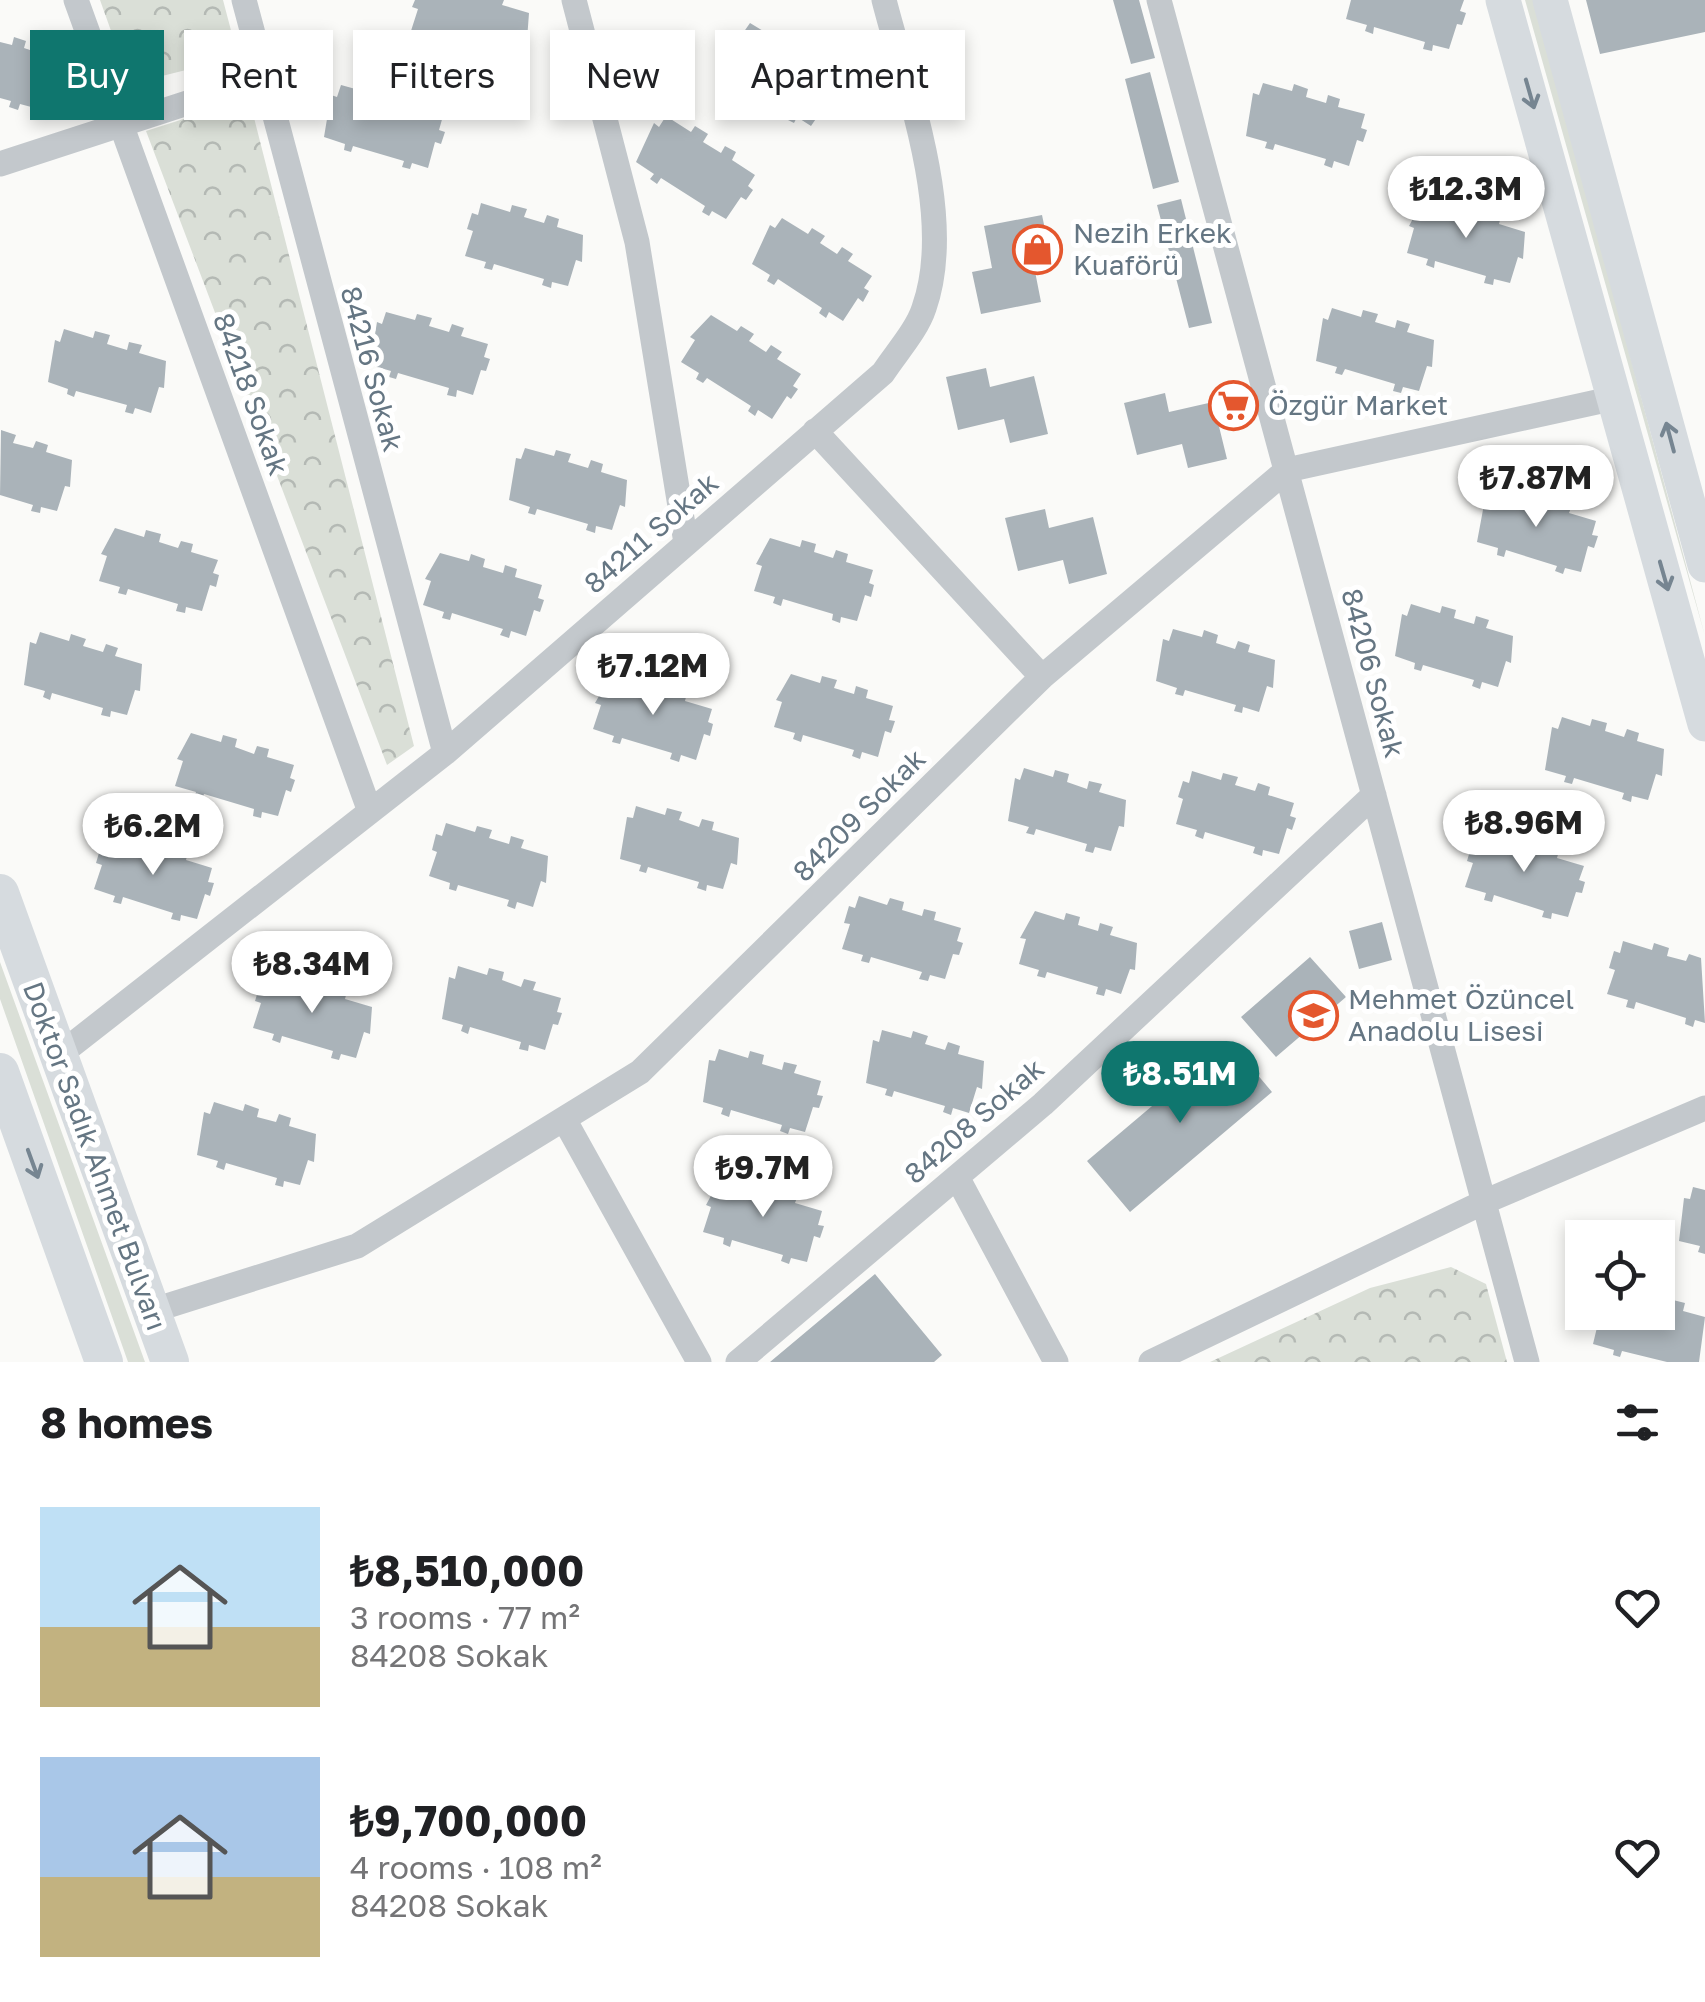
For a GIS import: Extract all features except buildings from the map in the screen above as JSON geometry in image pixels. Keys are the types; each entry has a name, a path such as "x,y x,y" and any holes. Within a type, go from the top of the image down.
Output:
{"main road":[{"path":"1503,0 1705,724"},
{"path":"1550,0 1705,565"},
{"name":"Doktor Sadık Ahmet Bulvarı","path":"0,893 170,1362"},
{"path":"0,1072 104,1362"}],"street":[{"name":"84218 Sokak","path":"76,0 369,809"},
{"name":"84216 Sokak","path":"244,0 252,30"},
{"path":"574,0 637,242 686,543"},
{"name":"84211 Sokak","path":"58,1056 445,752 883,373 924,310 934,259 930,177 884,0"},
{"name":"84206 Sokak","path":"1159,0 1527,1362"},
{"path":"0,164 184,102"},
{"name":"84216 Sokak","path":"275,120 445,752"},
{"name":"84209 Sokak","path":"152,1311 356,1246 640,1072 1042,677 1287,470 1615,398"},
{"path":"816,431 1042,677"},
{"name":"84208 Sokak","path":"738,1362 1043,1104 1374,795"},
{"path":"1151,1362 1484,1202 1705,1108"},
{"path":"564,1119 698,1362"},
{"path":"956,1177 1056,1362"}],"green space":[{"path":"100,0 223,0 231,30 184,30 184,70 164,76 164,30 111,30"},
{"path":"1525,0 1535,0 1705,636"},
{"path":"184,119 255,120 414,746 387,765 146,131"},
{"path":"0,962 145,1362 128,1362 0,999"},
{"path":"1451,1267 1486,1284 1507,1362 1210,1362 1370,1288"}],"place":[{"name":"Nezih Erkek Kuaförü","path":"1038,249"},
{"name":"Özgür Market","path":"1233,405"},
{"name":"Mehmet Özüncel Anadolu Lisesi","path":"1313,1015"}]}
